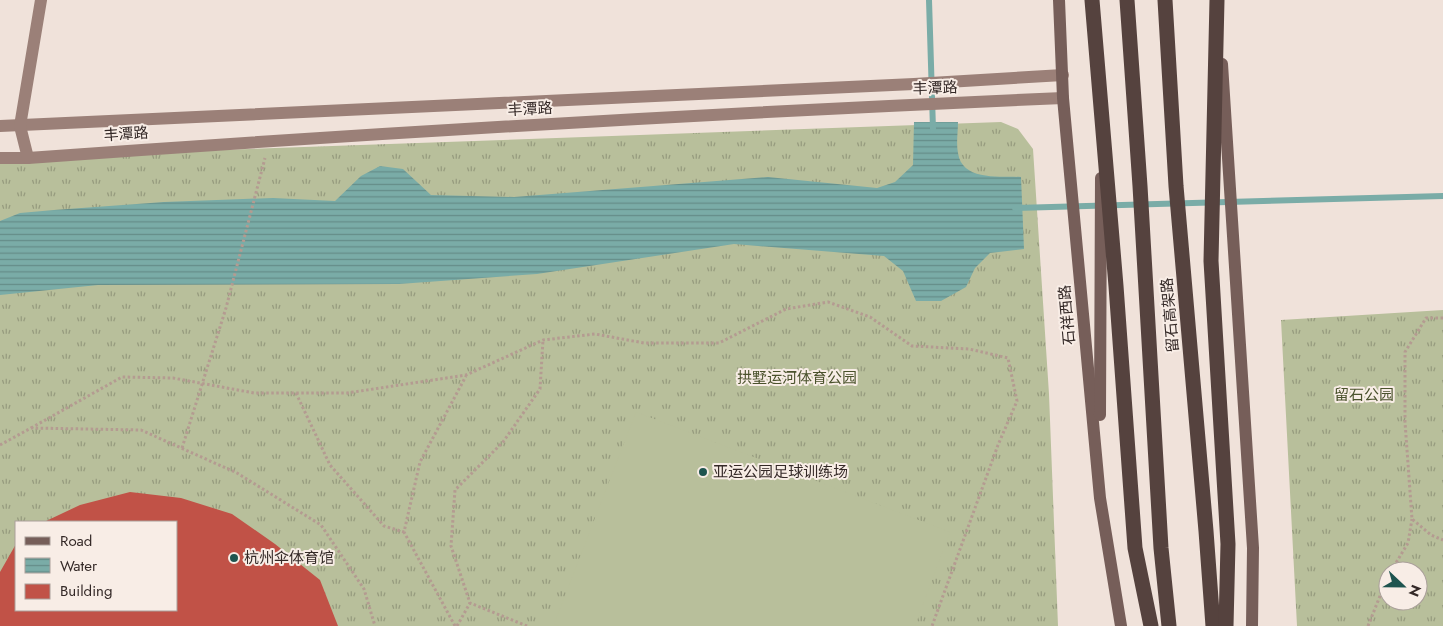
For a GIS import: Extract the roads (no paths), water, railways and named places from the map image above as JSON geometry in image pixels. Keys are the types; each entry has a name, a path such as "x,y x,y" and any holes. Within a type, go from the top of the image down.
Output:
{"highway":[{"path":"1092,0 1102,114 1107,251 1135,548 1151,626"},
{"name":"留石高架路","path":"1127,0 1161,548 1169,626"},
{"name":"留石高架路","path":"1165,0 1176,186 1213,626"},
{"path":"1217,0 1211,247 1228,544 1226,626"}],"main road":[{"path":"28,158 20,126 41,0"},
{"name":"石祥西路","path":"1059,0 1063,98 1100,498 1121,626"},
{"path":"1217,0 1253,548 1252,626"},
{"name":"丰潭路","path":"0,126 914,84 1063,75"},
{"name":"丰潭路","path":"0,158 28,158 269,140 918,104 1063,98"},
{"path":"1100,498 1107,251"}],"water":[{"path":"914,122 958,122 958,153 961,162 966,168 974,173 983,175 1021,177 1024,249 990,253 975,268 966,287 941,301 916,301 903,271 884,256 734,244 537,274 399,284 98,285 0,295 0,221 20,213 164,202 273,198 335,201 361,176 380,166 403,169 431,195 514,197 768,177 877,188 895,182 913,165"}],"waterway":[{"path":"929,0 933,129"},
{"path":"1015,208 1443,196"}],"place":[{"name":"亚运公园足球训练场","path":"703,472"},
{"name":"杭州伞体育馆","path":"234,558"}],"park label":[{"name":"拱墅运河体育公园","path":"797,378"},
{"name":"留石公园","path":"1364,395"}]}
